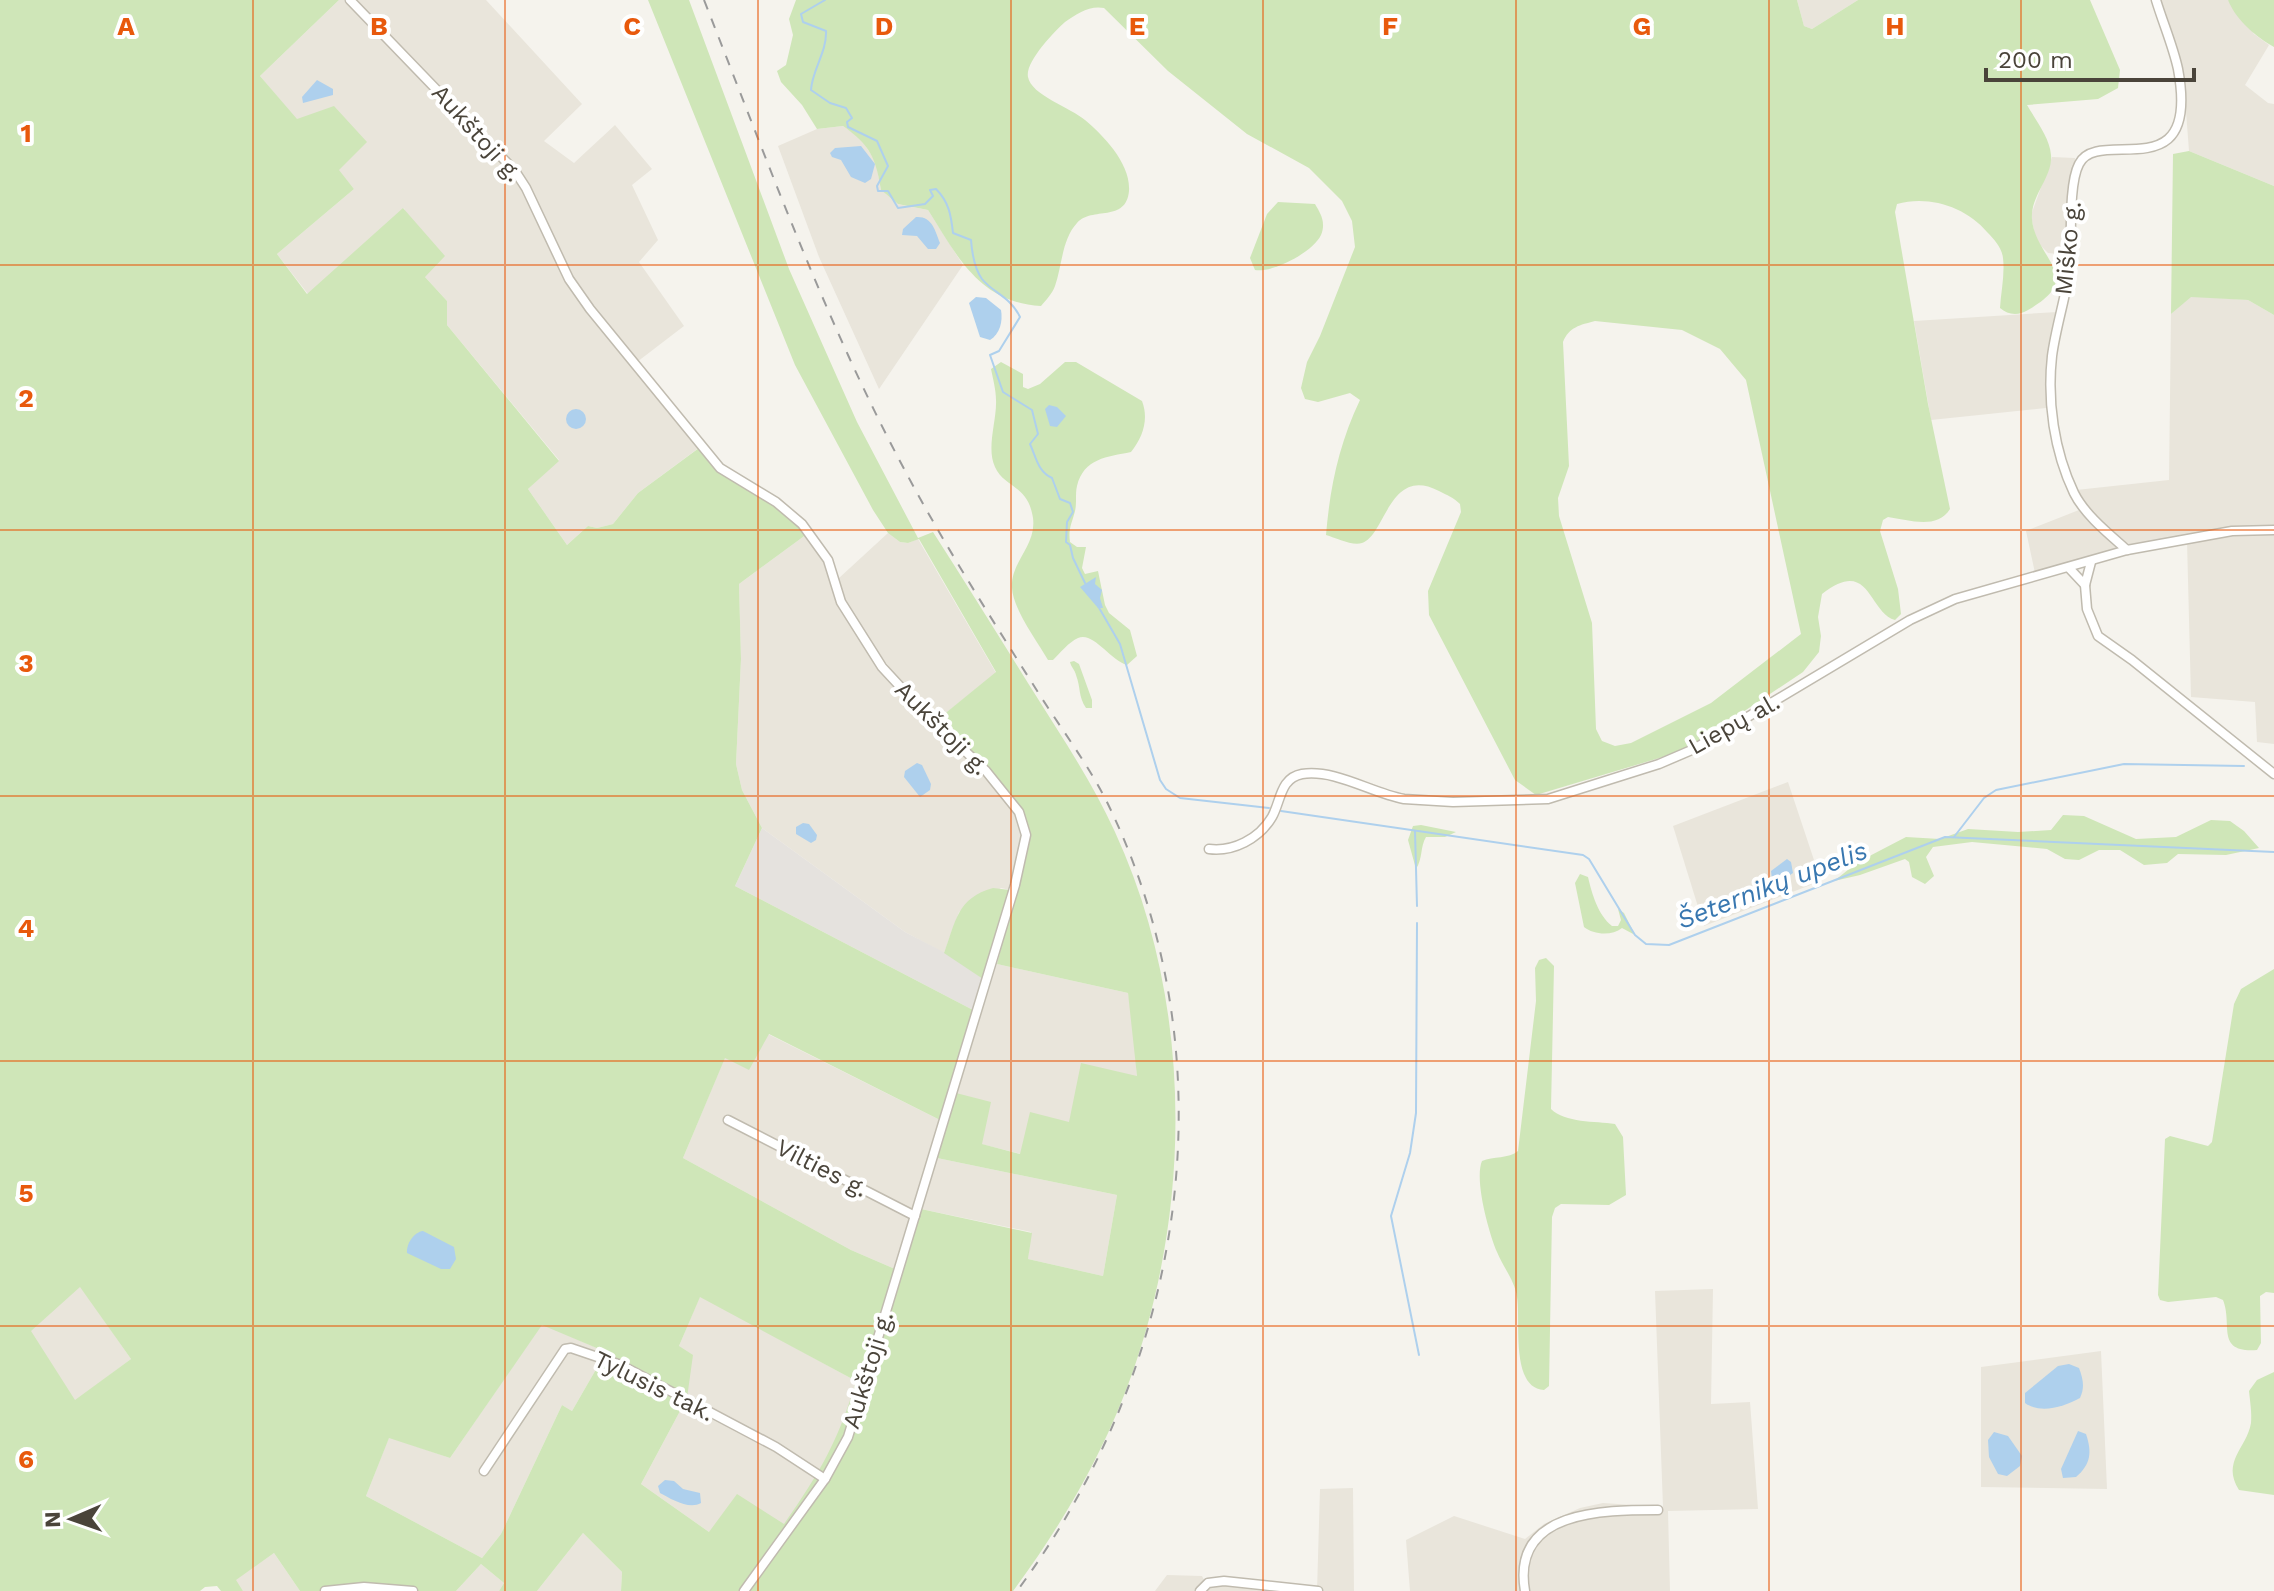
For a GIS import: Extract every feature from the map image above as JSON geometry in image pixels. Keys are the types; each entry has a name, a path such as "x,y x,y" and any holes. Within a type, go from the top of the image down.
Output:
{"street":[{"name":"Aukštoji g.","path":"350,0 515,171 569,279 590,309 720,468 776,502 802,524 828,560 841,602 882,667 986,771 1023,820 1026,835 1015,885 854,1419 825,1479 744,1591"},
{"name":"Miško g.","path":"2127,550 2098,524 2074,494 2053,423 2052,356 2070,265 2075,178 2080,160 2092,151 2156,148 2169,138 2175,128 2180,99 2179,76 2156,0"},
{"name":"Liepų al.","path":"1209,849 1227,850 1250,838 1271,818 1284,786 1296,775 1332,776 1404,799 1526,801 1562,796 1694,749 1910,620 1955,599 2127,550 2232,531 2274,530"},
{"path":"2091,562 2085,585 2087,609 2098,636 2274,774"},
{"path":"2069,568 2085,585"},
{"name":"Vilties g.","path":"728,1120 915,1216"},
{"name":"Tylusis tak.","path":"484,1471 565,1349 571,1348 621,1365 776,1447 825,1479"},
{"path":"1525,1591 1523,1573 1528,1554 1549,1529 1573,1517 1599,1510 1658,1510"},
{"path":"1200,1591 1208,1583 1224,1581 1318,1591"},
{"path":"313,1591 364,1587 413,1591"}],"shaded area":[{"path":"339,0 486,0 582,104 544,141 574,163 615,125 652,169 632,185 658,240 639,262 684,326 637,362 704,444 638,493 613,524 597,528 588,526 567,545 528,489 559,460 447,325 447,301 425,277 404,208 308,294 277,254 354,189 260,76"},
{"path":"1797,0 1858,0 1812,29 1804,26"},
{"path":"2159,0 2228,0 2254,34 2269,45 2245,85 2268,103 2274,104 2274,186 2189,151 2183,72"},
{"path":"843,126 861,139 876,162 881,190 898,204 928,210 963,265 879,389 819,257 778,146 817,129"},
{"path":"2052,157 2075,158 2067,255 2048,253 2036,241 2031,215"},
{"path":"2191,296 2248,300 2274,315 2274,744 2257,742 2255,702 2191,697 2187,541 2035,573 2026,531 2079,510 2076,490 2169,480 2171,314"},
{"path":"2057,312 2048,356 2046,408 1931,420 1914,321"},
{"path":"888,533 900,542 918,539 996,673 937,720 876,650 848,609 838,579"},
{"path":"807,534 828,568 842,613 884,676 897,692 988,777 1016,813 1023,836 1010,890 1001,888 959,912 944,953 905,932 762,828 742,790 736,764 741,659 739,584"},
{"path":"1788,782 1821,881 1704,926 1673,826"},
{"path":"762,828 905,932 957,959 983,979 973,1010 735,886"},
{"path":"997,964 1128,993 1134,1028 1137,1077 1021,1154 981,1144 956,1093"},
{"path":"768,1034 940,1120 895,1269 851,1250 683,1158 725,1057"},
{"path":"937,1158 1117,1195 1103,1276 1028,1259 1031,1232 921,1209"},
{"path":"80,1286 131,1359 75,1401 30,1331"},
{"path":"1713,1289 1711,1404 1750,1402 1758,1509 1668,1511 1670,1591 1410,1591 1406,1540 1454,1516 1525,1539 1544,1524 1580,1508 1603,1503 1663,1507 1655,1291"},
{"path":"700,1296 856,1381 844,1423 821,1471 784,1525 709,1532 641,1484 687,1398 679,1346"},
{"path":"542,1324 606,1352 572,1411 562,1405 501,1534 482,1558 366,1496 389,1437 450,1458"},
{"path":"2101,1351 2107,1489 1981,1487 1981,1367"},
{"path":"1353,1488 1354,1591 1317,1591 1320,1489"},
{"path":"583,1533 622,1572 621,1591 537,1591"},
{"path":"274,1553 300,1591 243,1591 235,1580"},
{"path":"481,1564 504,1583 499,1591 456,1591"},
{"path":"1167,1575 1202,1576 1204,1580 1197,1591 1155,1591"},
{"path":"1213,1586 1234,1586 1288,1591 1204,1591"}],"green space":[{"path":"0,0 339,0 260,76 297,119 334,106 367,142 339,170 354,189 277,254 307,294 403,208 445,256 425,277 447,301 447,325 559,461 528,489 567,545 588,526 597,528 613,524 638,493 699,448 722,471 769,501 807,534 739,584 741,659 736,764 742,790 762,828 735,886 973,1010 940,1120 769,1034 749,1070 725,1058 683,1158 851,1250 895,1269 846,1430 811,1493 739,1591 621,1591 622,1572 583,1533 537,1591 499,1591 504,1583 481,1564 456,1591 300,1591 274,1553 236,1580 243,1591 221,1591 217,1586 205,1587 200,1591 0,1591","holes":["80,1287 131,1359 75,1400 31,1331","700,1297 856,1381 827,1456 784,1524 737,1494 709,1532 641,1484 687,1398 693,1355 679,1346","542,1325 606,1352 572,1411 562,1405 501,1534 482,1558 366,1496 389,1438 450,1458"]},
{"path":"648,0 689,0 789,269 857,422 918,538 933,532 1097,795 1140,896 1159,963 1170,1032 1175,1101 1174,1171 1166,1240 1152,1308 1132,1374 1095,1460 1065,1514 1013,1591 749,1591 820,1492 848,1444 921,1209 1032,1233 1028,1259 1103,1276 1117,1195 937,1158 956,1093 991,1102 982,1144 1020,1154 1030,1112 1069,1122 1081,1063 1137,1076 1128,993 997,964 1029,837 1026,822 1007,790 937,720 996,672 919,539 900,542 888,533 795,365"},
{"path":"796,0 1797,0 1804,26 1812,29 1858,0 2090,0 2120,70 2118,88 2098,99 2027,105 2050,149 2049,171 2034,202 2032,219 2035,233 2056,277 2054,287 2045,298 2028,310 2013,314 2000,308 2004,270 2002,254 1995,241 1978,223 1958,210 1934,202 1897,204 1895,212 1928,404 1950,509 1938,520 1930,522 1888,517 1883,520 1880,531 1898,589 1901,614 1895,620 1886,615 1859,583 1850,581 1838,584 1822,594 1818,617 1821,636 1819,652 1803,672 1686,750 1536,795 1515,780 1429,615 1428,591 1461,512 1460,504 1422,485 1409,487 1399,494 1377,528 1362,543 1349,543 1326,535 1337,466 1360,400 1350,393 1318,402 1305,399 1301,388 1307,362 1355,247 1352,221 1342,201 1309,168 1247,134 1168,71 1104,8 1088,9 1065,22 1048,40 1031,63 1028,77 1036,90 1079,115 1108,142 1126,171 1127,201 1115,211 1091,215 1077,223 1065,245 1051,294 1041,306 1020,303 1002,296 972,274 928,210 898,204 881,190 870,153 852,133 843,126 817,129 802,105 781,82 777,71 786,65 793,35 789,19","holes":["1595,321 1682,330 1720,349 1746,380 1801,634 1711,703 1631,743 1615,746 1602,741 1596,729 1592,623 1559,516 1558,498 1569,466 1563,342 1572,330"]},
{"path":"2228,0 2274,0 2274,47 2247,27"},
{"path":"2189,151 2274,186 2274,315 2248,300 2191,297 2171,314 2173,154"},
{"path":"1278,202 1315,204 1323,223 1321,235 1317,242 1292,260 1272,268 1255,270 1250,258 1267,214"},
{"path":"1001,362 1023,374 1023,387 1028,389 1040,384 1065,362 1076,362 1142,401 1144,428 1131,452 1098,460 1080,477 1070,533 1070,542 1077,547 1086,547 1082,568 1085,574 1098,571 1109,613 1130,630 1137,656 1127,665 1084,637 1071,642 1053,660 1048,660 1016,605 1013,578 1029,543 1033,524 1025,497 999,474 992,459 996,400 991,369"},
{"path":"1070,662 1079,664 1092,708 1086,708 1082,700"},
{"path":"2063,815 2084,816 2136,839 2176,837 2211,820 2230,821 2259,848 2226,855 2178,854 2167,863 2144,865 2120,850 2099,850 2079,860 2065,859 2047,849 1972,842 1933,847 1926,857 1934,876 1925,884 1912,877 1909,862 1905,859 1834,881 1858,862 1906,837 1940,839 1968,829 2051,830"},
{"path":"1413,826 1456,832 1445,837 1426,837 1416,869 1408,840"},
{"path":"1580,874 1588,877 1596,904 1607,921 1612,926 1618,926 1621,920 1618,909 1624,913 1635,935 1622,928 1603,934 1584,927 1575,883"},
{"path":"993,888 1010,890 983,979 944,953 955,921 965,905 981,892"},
{"path":"1546,958 1554,966 1551,1109 1572,1119 1615,1124 1623,1137 1626,1195 1609,1205 1561,1204 1555,1208 1552,1217 1549,1386 1544,1390 1533,1386 1522,1366 1516,1291 1490,1232 1480,1170 1482,1161 1518,1151 1536,1001 1535,968 1539,960"},
{"path":"2274,969 2274,1293 2266,1292 2260,1296 2261,1343 2257,1350 2244,1350 2230,1342 2223,1300 2216,1297 2168,1302 2160,1300 2158,1295 2165,1139 2170,1136 2208,1146 2212,1142 2234,1004 2241,989"},
{"path":"2274,1372 2274,1495 2239,1490 2233,1471 2251,1423 2249,1391 2257,1380"}],"water":[{"path":"317,80 333,89 333,95 303,103 302,97"},
{"path":"861,146 875,164 871,179 865,183 851,177 841,160 830,153 835,148"},
{"path":"916,217 926,219 932,225 940,243 936,249 928,249 917,236 902,235 903,229"},
{"path":"976,297 986,298 1001,310 1000,327 990,340 980,337 969,303"},
{"path":"1049,405 1057,407 1066,416 1057,427 1050,426 1045,409"},
{"path":"576,409 583,412 586,419 583,426 576,429 569,426 566,419 569,412"},
{"path":"1096,577 1095,584 1102,590 1100,598 1103,608 1098,608 1080,587"},
{"path":"917,763 922,765 931,784 930,790 920,797 904,777 905,771"},
{"path":"809,824 817,835 811,843 796,834 796,827"},
{"path":"1787,859 1791,862 1793,873 1781,881 1772,880 1771,871"},
{"path":"423,1231 454,1247 456,1259 450,1269 441,1269 407,1253 411,1239"},
{"path":"2069,1364 2079,1368 2083,1387 2080,1398 2052,1408 2038,1408 2025,1403 2025,1393 2058,1366"},
{"path":"2078,1431 2086,1434 2089,1446 2087,1462 2076,1477 2063,1478 2061,1469"},
{"path":"1994,1432 2008,1436 2022,1456 2020,1466 2007,1476 1998,1474 1989,1457 1988,1440"},
{"path":"665,1480 700,1493 701,1503 686,1504 660,1493 658,1486"}],"waterway":[{"name":"Šeternikų upelis","path":"825,0 801,14 803,22 826,31 811,90 830,103 846,108 852,118 847,122 848,127 877,141 888,166 877,186 878,191 888,191 898,208 925,204 933,196 930,190 936,189 949,209 953,233 971,240 975,265 982,279 1011,304 1020,317 999,351 990,355 1003,392 1032,410 1038,434 1030,444 1040,468 1052,478 1060,499 1070,503 1073,512 1067,522 1066,542 1085,583"},
{"name":"Šeternikų upelis","path":"1098,606 1120,644 1160,780 1166,789 1180,798 1269,808"},
{"path":"1954,837 1984,798 1996,790 2124,764 2244,766"},
{"name":"Šeternikų upelis","path":"1281,811 1583,855 1589,859 1635,935 1646,944 1669,945 1945,837 2274,852"},
{"path":"1415,831 1417,906"},
{"path":"1417,923 1416,1113 1410,1153 1391,1216 1419,1355"}],"railway":[{"path":"704,0 797,236 873,409 952,554 1106,800 1146,899 1170,1001 1179,1104 1173,1208 1153,1309 1120,1408 1075,1502 1017,1591"}]}
